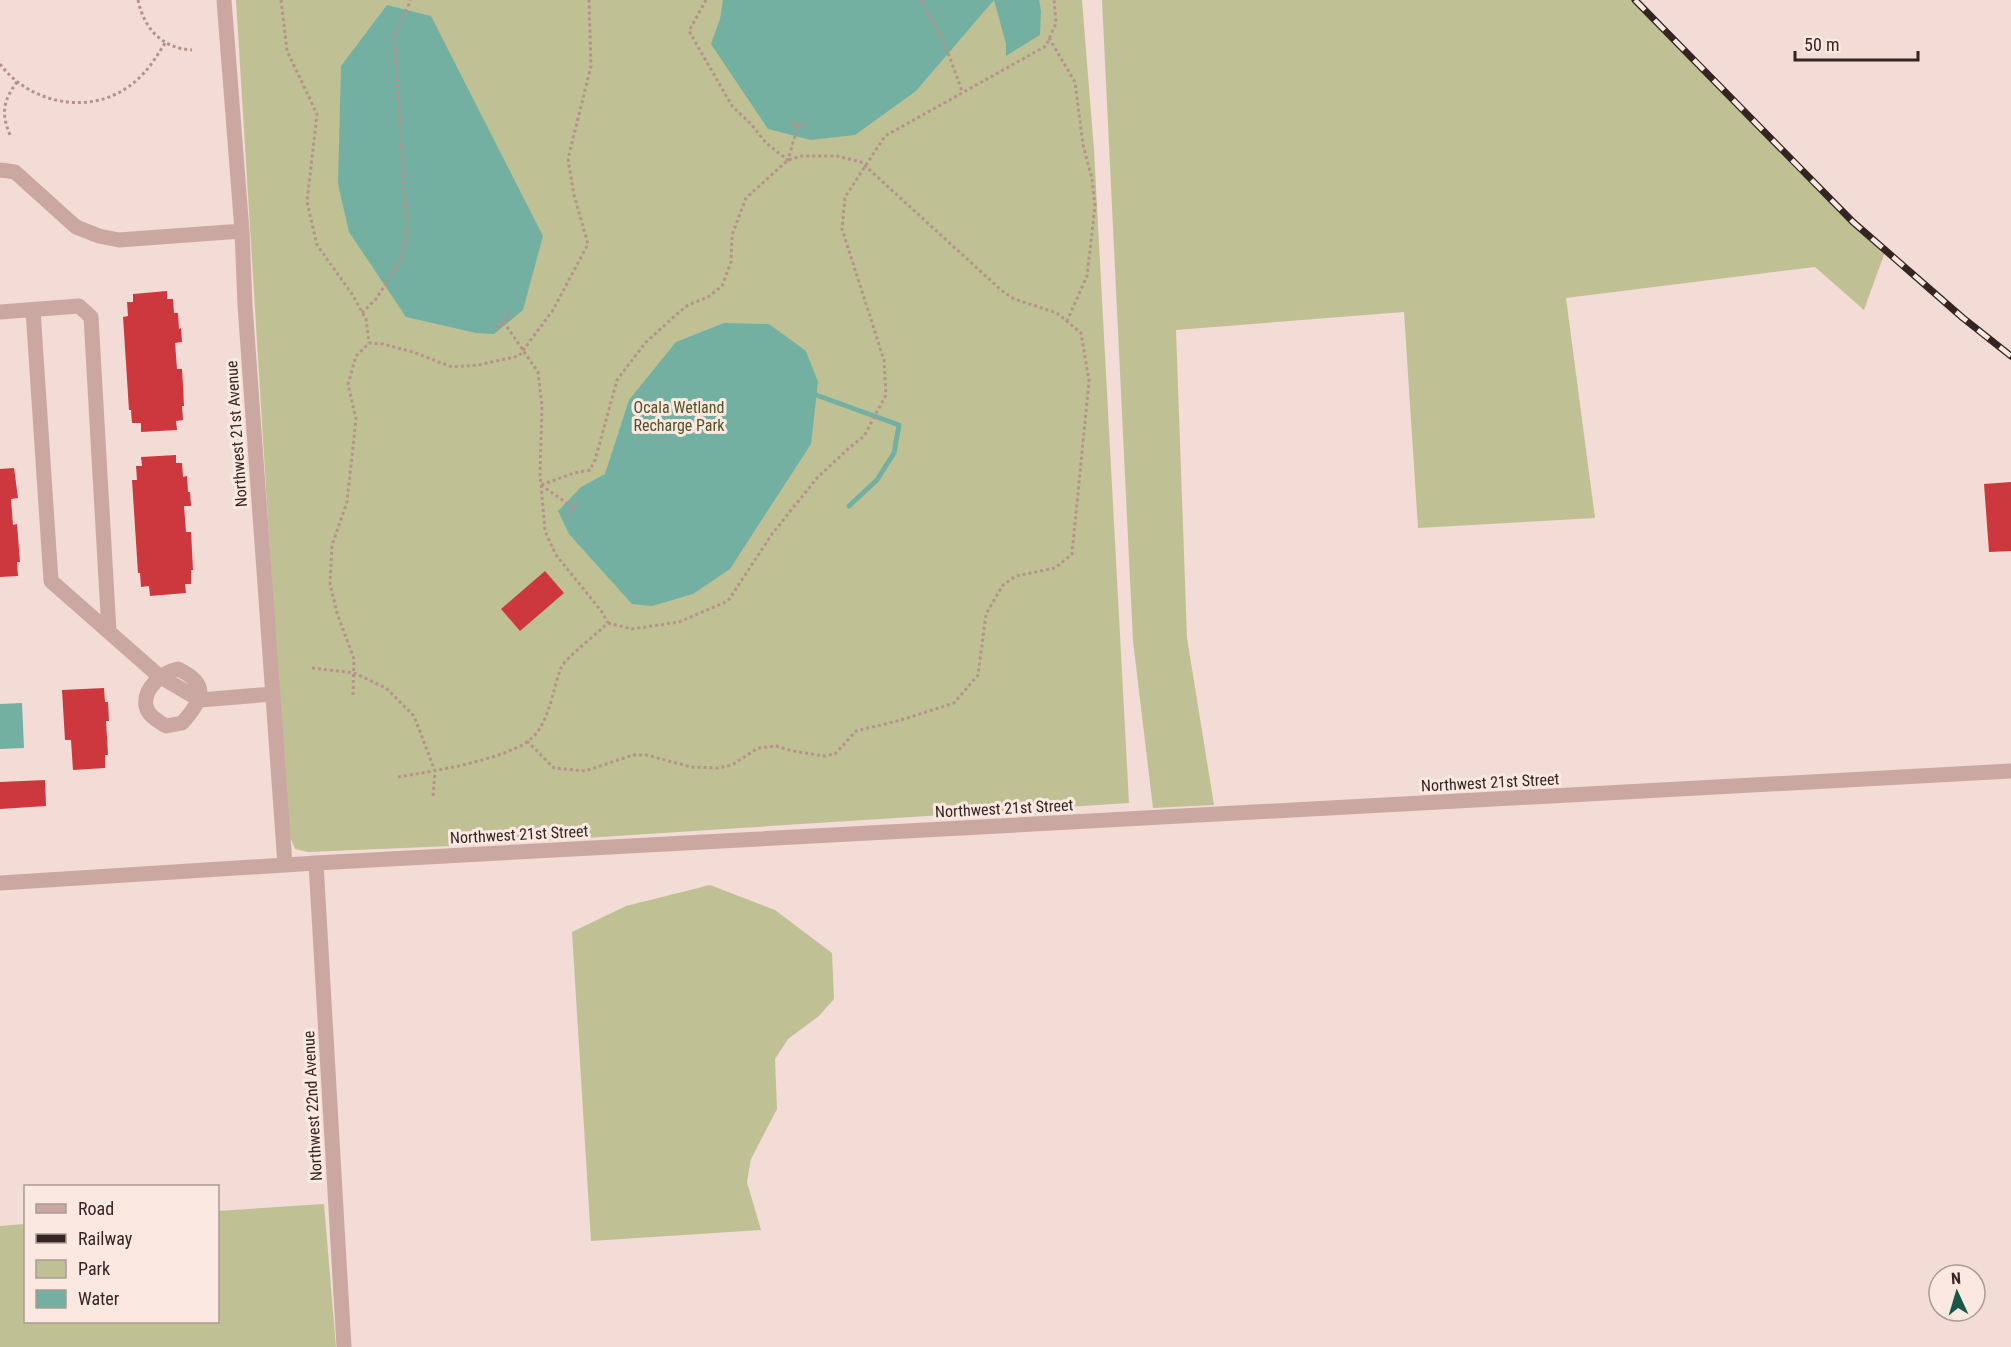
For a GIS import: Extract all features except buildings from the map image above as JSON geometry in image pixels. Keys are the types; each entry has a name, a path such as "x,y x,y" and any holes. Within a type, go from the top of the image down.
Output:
{"street":[{"name":"Northwest 21st Avenue","path":"224,0 285,865"},
{"path":"0,170 15,172 76,227 99,236 119,240 242,231"},
{"path":"0,312 79,306 91,317 109,632"},
{"path":"33,310 51,580 159,676 200,700 273,694"},
{"path":"159,676 148,694 146,705 152,717 166,726 182,723 200,700"},
{"name":"Northwest 21st Street","path":"0,883 316,863 2011,771"},
{"name":"Northwest 22nd Avenue","path":"316,863 344,1347"}],"path":[{"path":"138,0 142,16 152,32 165,43 192,50"},
{"path":"281,0 287,51 317,114 307,202 317,245 352,294 366,319 369,343"},
{"path":"362,313 376,299 401,260 407,229 394,34 411,0"},
{"path":"353,695 354,659 337,613 330,584 332,545 347,502 356,419 348,384 356,356 369,343 383,344 412,352 452,367 478,365 519,356 553,310 588,244 574,195 568,159 591,66 589,0"},
{"path":"705,0 689,32 732,106 752,125 766,143 788,160"},
{"path":"921,0 944,42 963,92"},
{"path":"503,321 538,372 542,406 541,485 545,531 556,555 602,612 608,623 632,628 679,622 729,601 772,534 817,478 864,436 886,395 884,360 842,229 845,197 885,136 1046,46 1056,23 1054,0"},
{"path":"1049,38 1075,82 1083,145 1092,179 1095,206 1087,276 1067,321"},
{"path":"0,64 9,76 35,94 65,102 96,101 125,89 148,70 165,43"},
{"path":"10,135 5,122 4,109 8,95 17,82"},
{"path":"790,123 805,127"},
{"path":"788,160 798,125"},
{"path":"527,741 554,768 585,771 633,755 646,755 692,767 718,768 732,765 758,748 776,746 824,756 835,754 856,731 954,703 978,675 986,614 1003,585 1016,576 1055,568 1072,554 1089,381 1081,333 1057,313 1014,298 1001,290 866,165 837,156 801,156 788,160 746,198 732,235 731,262 722,286 708,297 688,305 677,314 646,342 617,380 595,460 590,470 574,473 541,485"},
{"path":"495,329 509,314"},
{"path":"541,485 574,508"},
{"path":"567,517 579,501"},
{"path":"398,777 451,768 517,748 533,737 544,722 562,665 608,623"},
{"path":"312,668 354,673 386,688 414,716 435,771 433,797"}],"green space":[{"name":"Ocala Wetland Recharge Park","path":"236,0 1082,0 1094,150 1129,803 475,845 308,852 295,849 287,830"},
{"path":"1102,0 1641,0 1812,185 1885,252 1864,310 1815,267 1566,298 1595,518 1418,528 1404,312 1176,330 1187,638 1214,805 1153,808 1133,641"},
{"path":"710,885 775,910 832,953 834,999 819,1016 788,1039 775,1059 777,1109 751,1159 747,1182 761,1230 591,1241 572,932 626,906"},
{"path":"324,1204 336,1347 0,1347 0,1226 24,1224 24,1323 219,1323 219,1211"}],"water":[{"path":"723,0 994,0 916,91 855,135 811,140 768,129 711,44 720,19"},
{"path":"994,0 1039,0 1040,35 1006,56 1006,44"},
{"path":"387,5 431,16 543,236 523,310 494,334 476,333 406,317 349,232 338,184 341,66"},
{"path":"724,323 769,324 806,351 818,382 811,444 730,569 693,594 652,606 632,604 569,534 558,511 581,487 605,474 629,400 676,342"},
{"path":"22,703 24,748 0,749 0,704"}],"waterway":[{"path":"816,395 899,425 894,453 877,480 849,506"}],"railway":[{"path":"1635,0 1853,222 1963,318 2011,356"}]}
